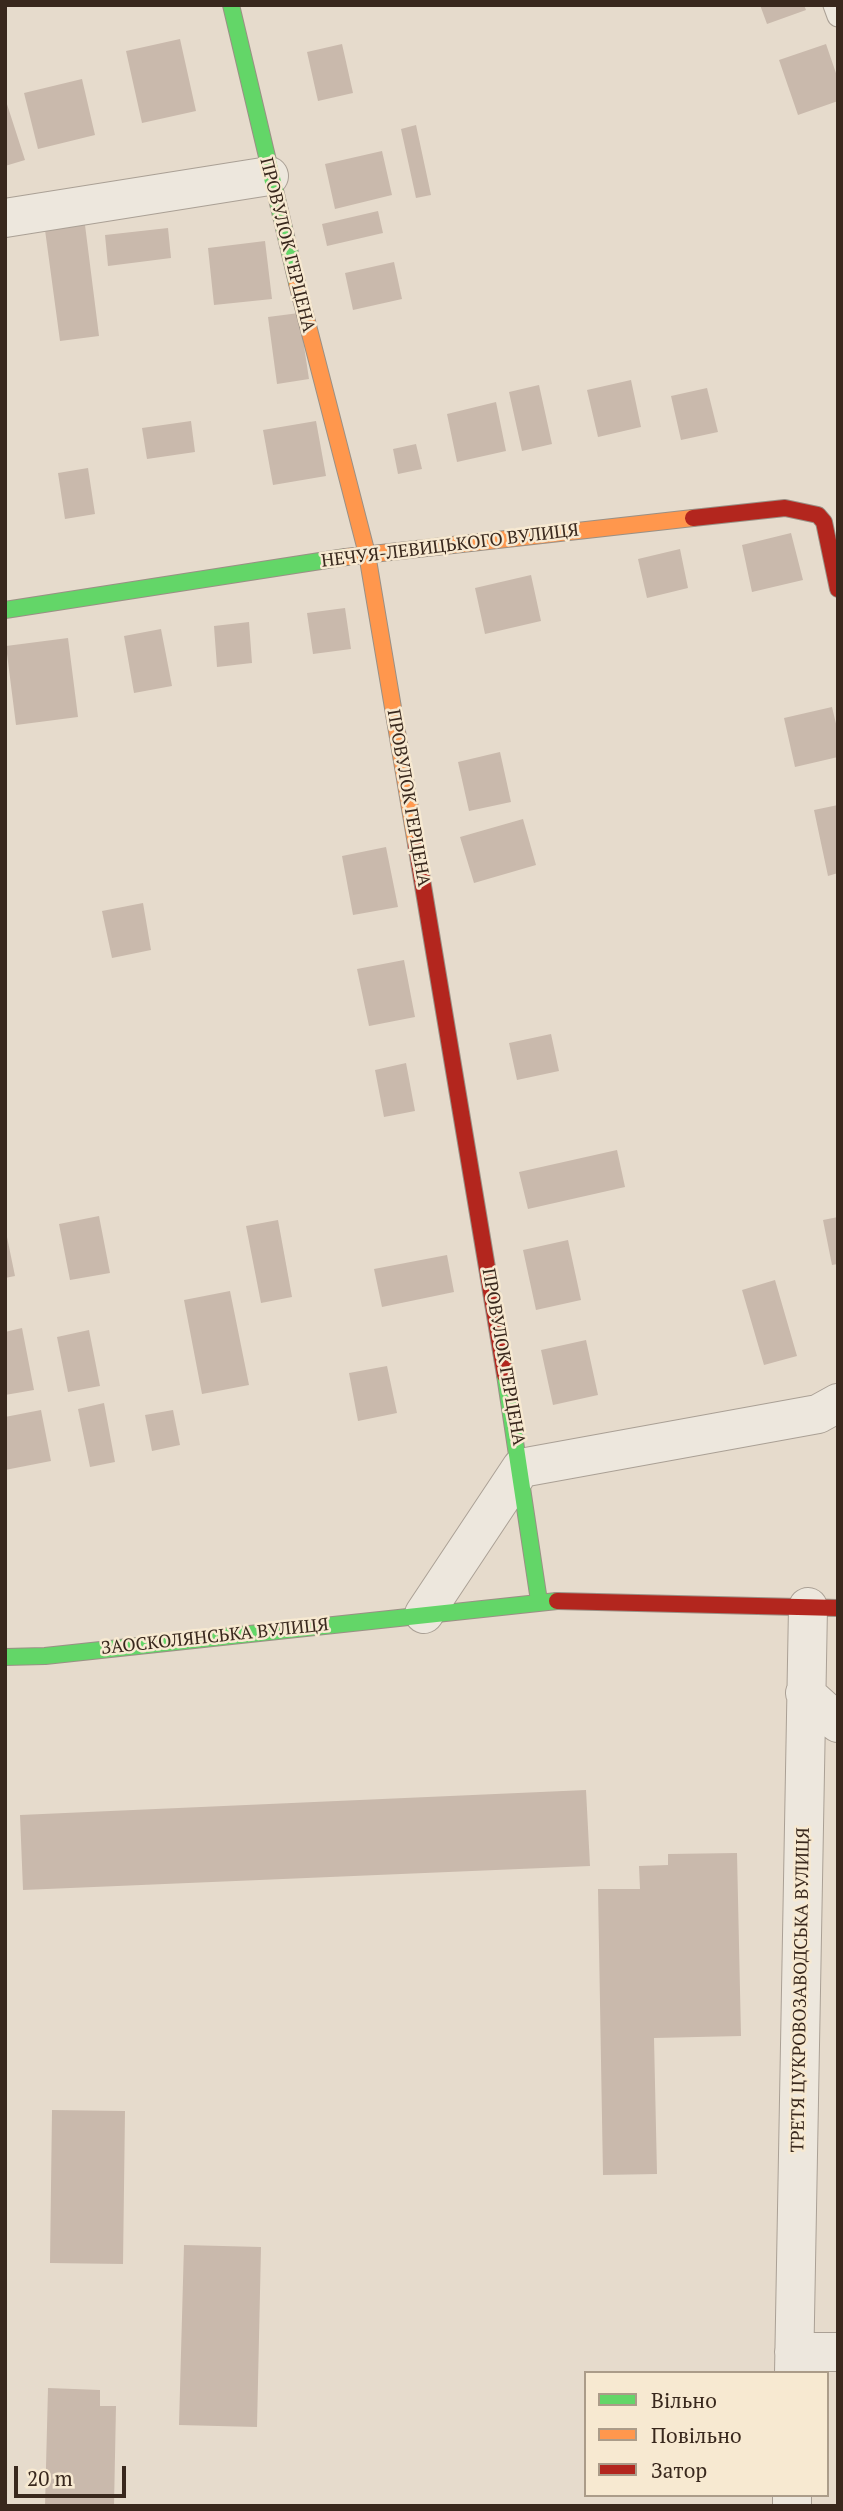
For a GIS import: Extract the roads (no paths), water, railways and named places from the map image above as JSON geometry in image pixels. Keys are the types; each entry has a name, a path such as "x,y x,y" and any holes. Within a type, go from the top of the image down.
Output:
{"street":[{"name":"ПРОВУЛОК ГЕРЦЕНА","path":"231,5 269,176 367,554 522,1468 539,1601"},
{"path":"5,218 269,176"},
{"name":"НЕЧУЯ-ЛЕВИЦЬКОГО ВУЛИЦЯ","path":"5,610 367,554 785,508 818,515 824,522 838,589"},
{"path":"424,1614 522,1468 818,1414 838,1403"},
{"name":"ЗАОСКОЛЯНСЬКА ВУЛИЦЯ","path":"5,1657 45,1656 539,1601 823,1608"},
{"name":"ТРЕТЯ ЦУКРОВОЗАВОДСЬКА ВУЛИЦЯ","path":"794,2362 806,1693 823,1608"},
{"path":"806,1693 838,1723"},
{"path":"794,2362 838,2352"}],"lane":[{"path":"834,5 838,16"}]}
